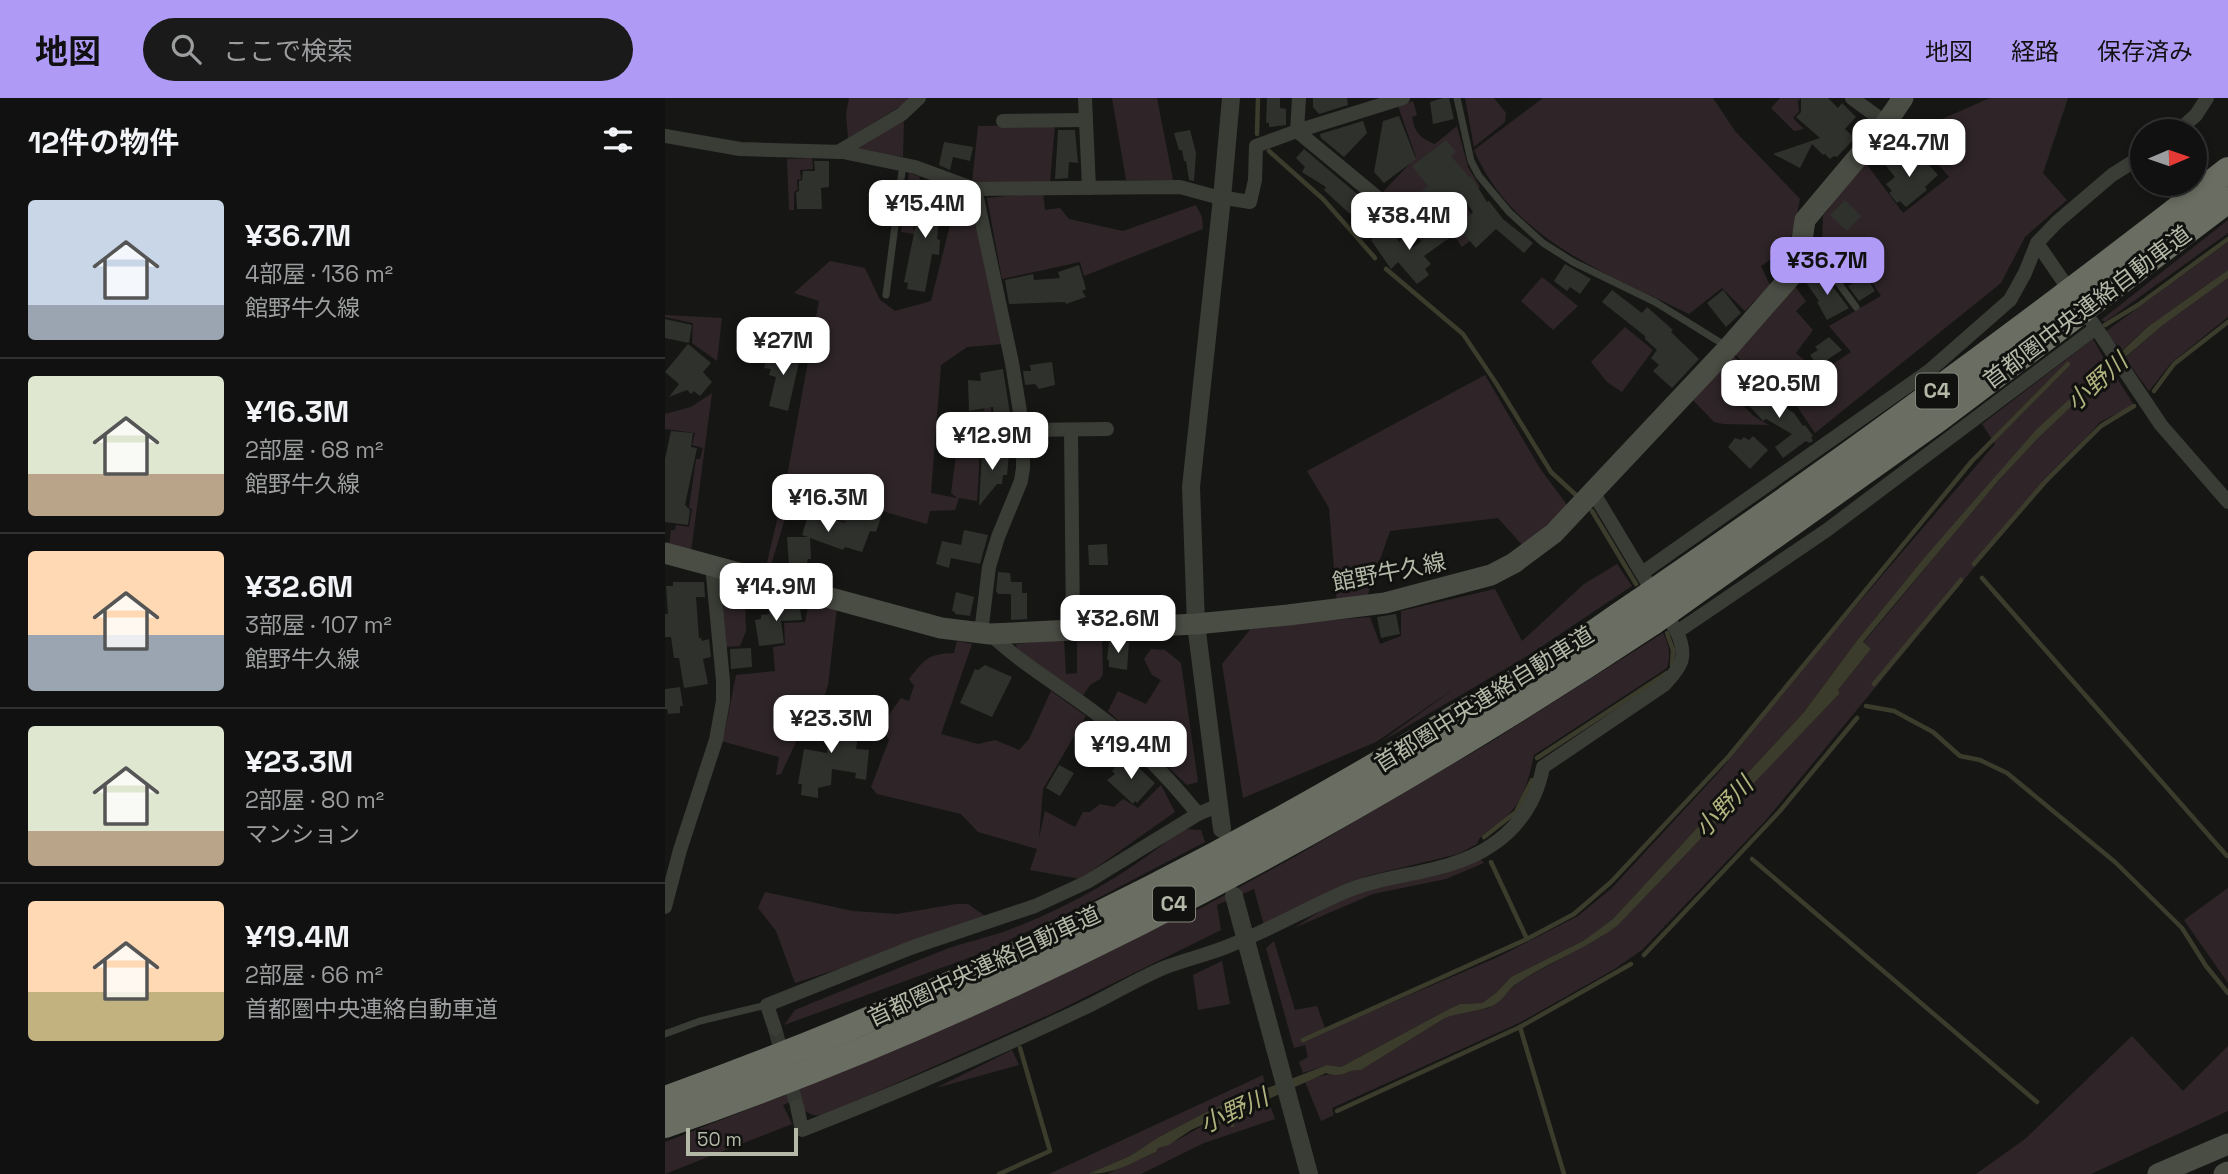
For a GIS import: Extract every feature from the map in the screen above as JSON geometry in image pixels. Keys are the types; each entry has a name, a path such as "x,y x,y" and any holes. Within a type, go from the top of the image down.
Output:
{"highway":[{"path":"2090,275 2228,156"},
{"name":"首都圏中央連絡自動車道","path":"665,1099 759,1065 889,1010 1090,919 1366,772 1562,654 1656,618 1836,465 2228,170"},
{"name":"首都圏中央連絡自動車道","path":"665,1125 909,1030 1079,952 1327,823 1412,773 1564,680 1656,618 1937,420 2228,200"}],"main road":[{"name":"館野牛久線","path":"665,552 941,628 985,634 1196,624 1385,603 1490,575 1537,548 1554,533 1728,348 1792,275 1800,256 1805,220 1887,123 1903,98"},
{"path":"2158,1174 2228,1144"}],"street":[{"path":"838,152 902,114 919,98"},
{"path":"1084,98 1089,188"},
{"path":"1222,829 1196,624 1191,487 1223,198 1231,98"},
{"path":"1297,131 1299,98"},
{"path":"665,136 740,149 838,152 903,164 975,189 1180,187 1250,202 1255,180 1256,146 1402,98"},
{"path":"1851,98 1887,123"},
{"path":"2192,119 2207,98"},
{"path":"1003,121 1086,120"},
{"path":"1297,131 1401,217 1410,229"},
{"path":"1642,573 1929,371 2010,300 2037,243 2082,199 2130,164"},
{"path":"975,189 1012,363 1023,430 1021,481 998,537 989,568 985,634 1111,725 1169,779 1198,814"},
{"path":"2037,243 2161,425 2228,502"},
{"path":"1656,618 1826,530 2096,328"},
{"path":"1023,430 1107,429"},
{"path":"1071,430 1073,630"},
{"path":"797,1106 802,1130 1081,1010 1165,968 1245,939 1372,881 1445,865 1492,845 1519,820 1531,804 1543,767 1664,685 1680,668 1683,650 1656,618 1642,573 1593,492"},
{"path":"665,907 680,850 716,740 723,701 712,565"},
{"path":"775,1030 767,1005 913,947 1035,906 1087,882 1219,804"},
{"path":"1234,896 1309,1174"}],"lane":[{"path":"1457,98 1471,160 1479,176 1509,212 1543,243 1573,262 1655,302 1728,348"},
{"path":"885,295 903,164"},
{"path":"1800,256 1823,262 1856,307"},
{"path":"665,1034 700,1021 767,1005"}],"shaded area":[{"path":"849,98 914,98 848,138 846,114"},
{"path":"1112,98 1157,98 1173,180 1126,180"},
{"path":"1465,98 1494,98 1506,113 1505,122 1474,147"},
{"path":"1543,98 1713,98 1735,131 1800,199 1796,222 1786,245 1761,266 1770,285 1745,311 1722,288 1689,314 1595,268 1538,231 1513,208 1491,181 1474,150"},
{"path":"1780,98 1801,98 1798,101 1799,111 1793,118 1804,129 1794,131 1771,108"},
{"path":"1990,98 2068,98 2043,173 2067,200 2025,237 2001,283 1815,433 1794,402 1769,390 1731,350 1794,285 1806,301 1796,311 1813,330 1796,353 1819,373 1851,352 1829,326 1881,296 1854,254 1836,266 1822,247 1823,216 1865,162 1903,213 1949,177 1925,149 1908,161 1894,140"},
{"path":"1413,101 1417,115 1412,117 1413,123 1425,140 1435,144 1457,126 1468,167 1480,187 1465,200 1482,232 1462,247 1453,234 1447,240 1435,229 1425,237 1433,248 1428,252 1404,215 1381,194 1416,157 1398,106"},
{"path":"904,119 903,157 849,149"},
{"path":"1055,125 1050,182 972,183 978,126"},
{"path":"812,158 813,169 800,170 801,179 797,180 798,189 794,192 794,210 789,210 787,159"},
{"path":"909,173 920,177 917,193 925,196 922,212 915,218 913,229 921,232 920,235 901,232"},
{"path":"1043,192 1045,210 1060,208 1069,219 1123,231 1196,205 1202,217 1203,229 1084,276 1080,262 1002,279 987,198"},
{"path":"973,201 1002,344 967,347 941,365 931,493 957,498 951,493 956,455 976,458 977,449 980,450 977,501 959,498 955,510 930,511 927,524 851,502 845,522 829,516 835,497 795,485 769,572 765,571 786,482 819,301 794,293 830,261 865,268 880,300 895,311 931,301 953,213 962,205"},
{"path":"2228,220 2228,233 2105,322 2101,320"},
{"path":"2228,242 2228,270 2149,326 2122,350 2105,332"},
{"path":"1542,277 1578,306 1553,330 1521,301"},
{"path":"2228,278 2228,317 2171,363 2149,391 2125,358 2163,325"},
{"path":"665,315 722,318 717,361 692,343 693,323"},
{"path":"1625,327 1653,350 1622,392 1607,382 1591,362"},
{"path":"2093,339 2107,364 2077,391 1924,558 1859,638 1804,712 1613,919 1583,941 1511,977 1482,1003 1460,1004 1341,1067 1327,1065 1303,1073 1299,1062 1308,1057 1305,1045 1294,1048 1266,948 1274,941 1295,1010 1317,1006 1326,1031 1498,957 1578,916 1612,888 1719,772 1825,642 1995,444 1982,424"},
{"path":"1730,352 1754,377 1753,386 1737,400 1755,417 1769,425 1714,422 1691,398"},
{"path":"2111,369 2134,405 2100,422 1977,564 1766,820 1642,950 1613,970 1519,1023 1332,1108 1334,1115 1321,1121 1305,1082 1324,1075 1361,1070 1445,1018 1489,1008 1520,981 1603,936 1840,693 1838,690 1871,649 1863,643 1952,536 2043,432"},
{"path":"1485,375 1541,470 1568,506 1523,546 1498,518 1390,531 1367,597 1337,605 1329,508 1307,471"},
{"path":"712,393 691,552 669,547 671,530 675,530 676,525 689,527 696,459 700,459 703,448 692,445 695,433 665,429 665,414 691,407"},
{"path":"1013,401 1019,450 957,447 962,412 984,411 985,404 990,404 997,436 1002,436 1002,443 1011,443 1010,435 1015,433"},
{"path":"1617,564 1632,586 1529,655 1379,743 1458,686 1376,742 1243,798 1222,664 1253,626 1370,617 1380,644 1401,636 1401,611 1495,589 1522,641 1584,584"},
{"path":"809,601 837,608 828,685 822,704 808,704 804,722 793,729 796,742 781,774 776,775 779,757 721,741 736,675 775,671 773,647 785,645 784,623 805,622"},
{"path":"719,602 745,603 746,631 740,646 724,647"},
{"path":"1663,633 1669,650 1667,668 1534,755 1528,780 1517,803 1477,844 1458,854 1367,876 1264,925 1254,889 1217,905 1221,930 1053,1013 823,1116 805,1111 797,1087 1201,908 1296,856 1489,743"},
{"path":"1102,638 1103,674 1090,685 1082,697 1019,655 1016,644 1064,639 1066,674 1077,673 1077,639"},
{"path":"957,641 972,644 941,734 978,744 995,740 1019,750 1029,739 1051,691 1086,716 1043,789 1039,838 1045,811 1075,827 1083,812 1090,812 1100,804 1114,807 1123,799 1138,808 1161,785 1175,812 1080,879 1030,870 1037,849 978,832 961,814 877,794 871,787 889,740 883,729 890,713 901,698 909,701 914,686 909,679 919,667 932,656 954,653"},
{"path":"1151,649 1165,650 1181,663 1198,782 1187,785 1108,711 1118,691 1146,704 1161,680 1152,675 1144,659"},
{"path":"1182,829 1201,830 1205,842 1081,907 974,956 784,1025 795,1010 948,949 1002,932 1056,910 1122,873"},
{"path":"1479,857 1484,863 1446,879 1373,894 1294,928 1331,904 1373,885"},
{"path":"2228,888 2228,983 2184,920"},
{"path":"765,892 853,911 897,914 968,904 985,916 885,954 795,983 776,931 758,908"},
{"path":"1222,961 1230,1004 1198,1010 1193,975"},
{"path":"2132,1036 2183,1091 2228,1046 2228,1111 2091,1174 1976,1174 2025,1139"},
{"path":"1012,1050 1019,1065 936,1088"},
{"path":"1263,1075 1266,1089 1210,1110 1130,1156 1088,1174 1049,1174"},
{"path":"787,1094 790,1102 783,1105 792,1124 665,1174 665,1142"},
{"path":"1268,1099 1275,1119 1204,1143 1141,1174 1107,1174 1156,1152 1158,1148 1214,1120 1244,1115"}],"water":[{"name":"小野川","path":"2228,270 2228,278 2163,325 2102,377 2038,438 1999,480 1863,642 1871,649 1838,690 1840,693 1617,926 1519,982 1496,1004 1445,1018 1361,1070 1336,1075 1326,1073 1234,1118 1234,1127 1227,1122 1217,1125 1213,1120 1131,1164 1107,1172 1088,1174 1130,1156 1210,1110 1327,1065 1341,1067 1460,1004 1482,1003 1511,977 1583,941 1613,919 1804,712 1859,638 1924,558 2036,430 2149,326"}],"building":[{"path":"1267,98 1280,98 1280,108 1286,109 1286,125 1269,127 1269,123 1266,123"},
{"path":"1313,98 1347,98 1348,105 1319,114 1313,107"},
{"path":"1449,98 1454,119 1433,124 1430,102"},
{"path":"1801,98 1828,98 1838,108 1842,103 1856,117 1845,129 1855,138 1837,157 1830,159 1812,144 1800,168 1773,154 1820,138 1796,117 1801,112"},
{"path":"1399,116 1416,159 1384,183 1374,172 1383,121"},
{"path":"1363,121 1367,133 1344,157 1321,138 1320,134"},
{"path":"1058,130 1075,130 1078,163 1069,162 1068,178 1055,179"},
{"path":"1190,130 1196,153 1194,181 1189,180 1186,161 1182,150 1179,150 1174,133"},
{"path":"1446,140 1456,152 1451,156 1469,177 1471,176 1487,202 1533,243 1524,253 1496,229 1476,248 1457,227 1473,212 1458,191 1430,214 1416,197 1428,186 1412,166"},
{"path":"944,142 973,147 970,161 953,157 950,170 939,165"},
{"path":"1304,149 1362,198 1350,214 1324,190 1326,187 1302,172 1305,167 1296,158"},
{"path":"1896,151 1909,167 1921,156 1938,175 1925,187 1927,190 1906,207 1900,201 1897,203 1886,184 1895,177 1883,162"},
{"path":"814,161 829,161 829,187 821,188 822,209 797,209 796,192 799,191 799,181 802,180 803,171 815,171"},
{"path":"927,183 946,189 938,228 939,255 932,254 925,292 907,289 908,283 904,282 917,219 920,220 923,214"},
{"path":"1845,200 1861,216 1847,231 1830,215"},
{"path":"1443,226 1452,236 1424,256 1431,264 1425,269 1429,275 1417,284 1398,262 1391,269 1371,240 1391,228 1399,242 1402,239 1412,248"},
{"path":"1565,264 1591,279 1580,294 1570,287 1567,291 1554,281"},
{"path":"1079,265 1086,289 1082,291 1086,297 1066,304 1009,304 1005,280 1033,274 1034,280 1060,278 1058,272"},
{"path":"1822,273 1849,308 1827,320 1817,302 1819,301 1807,284"},
{"path":"1866,276 1875,291 1859,301 1848,286"},
{"path":"1612,290 1642,313 1647,307 1673,330 1671,332 1699,359 1672,388 1653,371 1659,365 1651,358 1657,350 1645,336 1602,302"},
{"path":"1723,290 1741,313 1726,327 1707,303"},
{"path":"665,319 692,325 689,343 665,338"},
{"path":"1829,337 1842,350 1818,366 1810,355 1818,350 1815,347"},
{"path":"688,344 711,363 703,372 712,382 700,396 687,390 669,397 679,384 665,372"},
{"path":"789,350 801,353 788,411 769,406 776,377 769,375 771,369 764,368 768,351 788,355"},
{"path":"1052,362 1055,385 1039,389 1035,384 1025,385 1023,371 1031,371 1030,365"},
{"path":"1003,369 1013,433 999,435 998,427 995,428 993,407 969,411 968,380 981,381 980,373"},
{"path":"1757,385 1766,395 1794,413 1813,436 1813,441 1806,441 1783,458 1775,447 1792,434 1766,419 1763,421 1744,400"},
{"path":"671,431 693,433 691,447 697,448 685,505 690,510 688,525 665,522 665,459"},
{"path":"1753,436 1768,450 1750,469 1728,447 1735,438 1741,440 1744,437 1749,440"},
{"path":"982,452 1009,454 1007,475 1003,475 1002,484 997,484 979,506"},
{"path":"803,494 828,502 824,517 845,523 852,504 882,514 876,532 870,531 862,552 845,547 843,550 810,538 811,559 808,559 805,571 822,577 820,582 779,570 781,563 789,566 787,537 808,537 802,535 809,512 798,508"},
{"path":"964,530 988,535 980,564 951,558 949,568 936,564 942,541 961,545"},
{"path":"1107,544 1108,565 1089,565 1088,545"},
{"path":"998,572 1010,573 1011,582 1022,582 1022,593 1027,593 1027,619 1011,620 1011,594 998,594 996,591"},
{"path":"673,582 704,582 705,597 696,597 699,638 702,641 709,639 711,657 703,659 708,684 684,688 679,658 674,658 671,637 665,637 665,614 668,614 666,586 673,586"},
{"path":"956,592 974,597 970,616 952,611"},
{"path":"799,603 802,620 781,621 784,643 759,646 755,620 761,619 761,615 769,614 768,605"},
{"path":"1396,614 1400,634 1381,638 1377,617"},
{"path":"1109,641 1129,642 1127,670 1109,667"},
{"path":"751,648 752,667 731,669 730,649"},
{"path":"985,665 1012,677 992,717 960,703 975,669"},
{"path":"680,687 683,706 680,706 680,713 668,714 665,709 665,689"},
{"path":"809,706 822,707 821,716 845,719 843,728 859,729 856,749 869,750 866,780 855,778 856,773 832,769 831,785 818,788 818,798 801,795 802,784 798,784 804,749 827,753 829,729 807,727"},
{"path":"1128,758 1155,783 1133,804 1107,780 1115,774 1112,771 1119,763 1122,765"},
{"path":"1059,765 1074,773 1060,796 1046,788"}],"waterway":[{"path":"1257,134 1258,98"},
{"path":"1269,151 1323,199 1375,258"},
{"path":"2105,325 2138,305 2228,239"},
{"path":"1386,269 1463,334 1551,472 1577,496"},
{"path":"2154,391 2174,364 2228,322"},
{"path":"1303,1040 1527,939 1574,914 1611,882 1729,756 1972,461 2068,364"},
{"path":"1974,564 2044,483 2101,426 2134,406"},
{"path":"1592,511 1636,584"},
{"path":"1982,578 2227,856"},
{"path":"1874,684 1961,580"},
{"path":"1667,633 1673,650 1672,666"},
{"path":"1537,758 1667,673"},
{"path":"1866,706 1894,711 1933,732 1960,756 1980,760 2007,773 2115,862 2182,928 2206,966 2228,993"},
{"path":"1644,955 1779,812 1857,718"},
{"path":"1484,837 1516,812 1532,780"},
{"path":"1752,859 2037,1102"},
{"path":"1491,862 1527,939"},
{"path":"1337,1111 1520,1027 1631,964"},
{"path":"1520,1027 1564,1174"},
{"path":"999,1174 1050,1151 1020,1048"}],"tunnel":[{"path":"775,1029 797,1106"}]}
